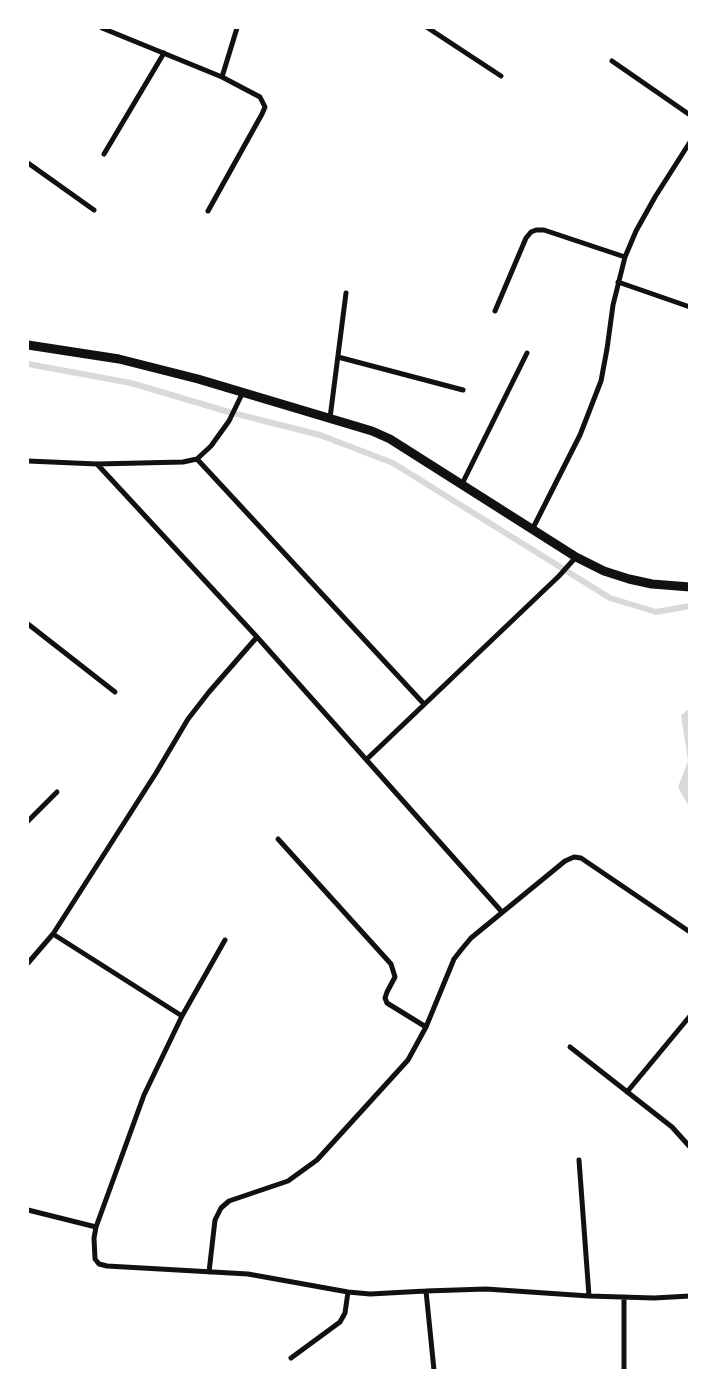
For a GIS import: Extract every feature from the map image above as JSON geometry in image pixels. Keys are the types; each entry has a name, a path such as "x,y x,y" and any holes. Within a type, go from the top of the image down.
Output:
{"street":[{"path":"102,28 222,77 260,97 265,107 208,211"},
{"path":"222,77 237,28"},
{"path":"428,28 501,76"},
{"path":"104,154 164,53"},
{"path":"612,61 690,115"},
{"path":"533,528 580,435 601,381 618,282 625,257 636,231 655,197 690,142"},
{"path":"28,163 94,210"},
{"path":"495,311 526,238 531,232 536,230 625,257"},
{"path":"618,282 690,307"},
{"path":"330,418 346,293"},
{"path":"28,345 119,359 198,378 372,431 390,439 576,557 604,571 652,584 690,587"},
{"path":"462,484 527,352"},
{"path":"338,358 463,390"},
{"path":"28,461 97,464 184,462 197,459 206,453 229,421 243,392"},
{"path":"197,459 424,704"},
{"path":"97,464 258,637 502,912"},
{"path":"367,759 559,576 576,557"},
{"path":"28,624 116,692"},
{"path":"28,964 53,934 188,720 209,692 258,637"},
{"path":"28,822 57,792"},
{"path":"278,840 391,964 395,977 385,998 387,1004 426,1027"},
{"path":"209,1272 215,1220 221,1208 229,1202 288,1180 303,1172 317,1160 408,1060 426,1027 454,959 471,938 565,860 574,857 581,858 690,932"},
{"path":"53,934 182,1016"},
{"path":"225,940 182,1016 144,1095 96,1227 94,1259 99,1264 248,1274 348,1292 370,1294 486,1289 589,1296 654,1298 690,1296"},
{"path":"627,1092 690,1016"},
{"path":"570,1047 672,1127 690,1147"},
{"path":"579,1160 589,1296"},
{"path":"28,1210 96,1227"},
{"path":"426,1291 430,1348 434,1370"},
{"path":"291,1358 340,1322 345,1313 348,1292"},
{"path":"624,1297 624,1370"}],"shaded area":[{"path":"689,709 689,807 678,787 688,761 681,715"}],"waterway":[{"path":"28,364 131,383 229,412 320,435 393,463 610,598 656,612 690,606"}]}
